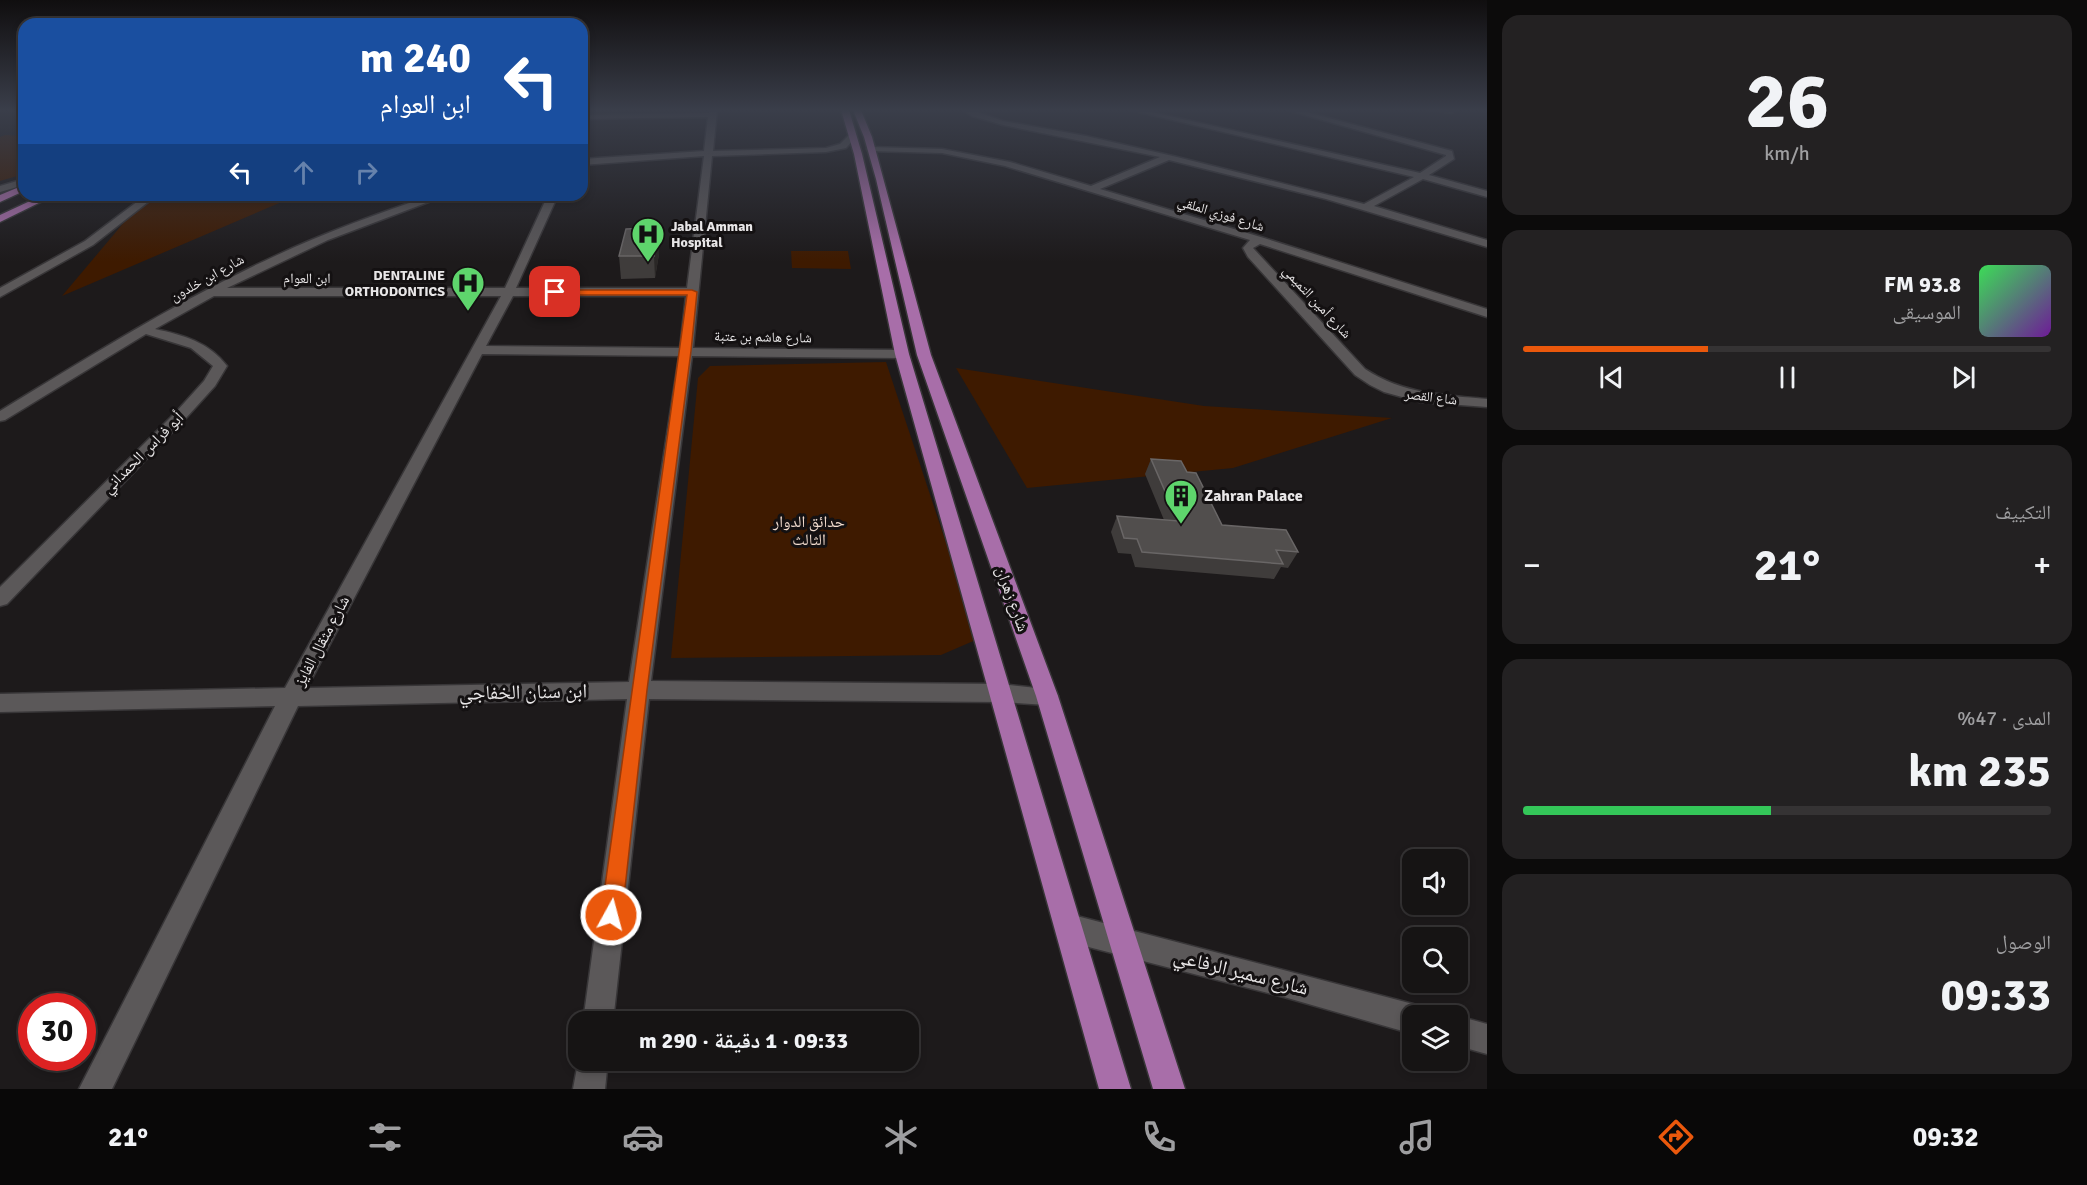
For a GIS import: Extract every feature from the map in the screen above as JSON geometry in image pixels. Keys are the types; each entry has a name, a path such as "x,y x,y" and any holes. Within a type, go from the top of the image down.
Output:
{"main road":[{"name":"شارع زهران","path":"863,161 902,354 1115,1089"},
{"name":"شارع زهران","path":"874,161 924,355 1047,696 1169,1089"},
{"path":"0,199 18,191"},
{"path":"0,219 38,201"}],"street":[{"path":"599,1011 639,690 686,351 707,161"},
{"name":"شارع فوزي الملقي","path":"989,161 1093,189 1487,313"},
{"path":"1093,189 1159,161"},
{"path":"1183,161 1365,207 1487,244"},
{"path":"1356,161 1487,194"},
{"path":"1365,207 1446,161"},
{"path":"0,189 18,184"},
{"path":"0,293 89,243 144,201"},
{"name":"شارع ابن خلدون","path":"0,417 144,330 259,267 426,201"},
{"name":"شارع مثقال الفايز","path":"95,1089 291,697 509,292 550,201"},
{"name":"شارع أمين التميمي","path":"1260,240 1250,244 1248,248 1252,255 1360,372 1377,385"},
{"name":"ابن العوام","path":"210,292 692,292"},
{"name":"أبو فراس الحمداني","path":"0,599 135,459 181,415 210,383 220,366 212,354 195,344 144,330"},
{"name":"شارع هاشم بن عتبة","path":"479,350 902,354"},
{"name":"شاع القصر","path":"1377,385 1411,397 1487,403"},
{"name":"ابن سنان الخفاجي","path":"0,703 639,690 1001,693 1047,696"},
{"name":"شارع سمير الرفاعي","path":"1069,928 1402,1015"},
{"path":"1468,1034 1487,1039"},
{"path":"589,1089 591,1071"}],"green space":[{"path":"0,161 18,161 18,176 0,181"},
{"path":"142,201 284,201 62,296"},
{"path":"791,251 848,251 851,269 792,268"},
{"name":"حدائق الدوار الثالث","path":"886,362 978,639 941,655 671,658 698,378 710,366"},
{"path":"956,368 1204,406 1392,418 1233,468 1027,488"}],"building":[{"path":"647,228 646,232 658,232 654,256 619,256 626,229"},
{"path":"1151,459 1181,461 1187,472 1196,473 1222,525 1286,530 1298,552 1276,550 1283,564 1142,552 1137,539 1124,538 1117,516 1178,521"}],"place":[{"name":"Jabal Amman Hospital","path":"648,263"},
{"name":"DENTALINE ORTHODONTICS","path":"468,312"},
{"name":"Zahran Palace","path":"1181,525"}],"route":[{"path":"555,292 692,292 611,915"}]}
